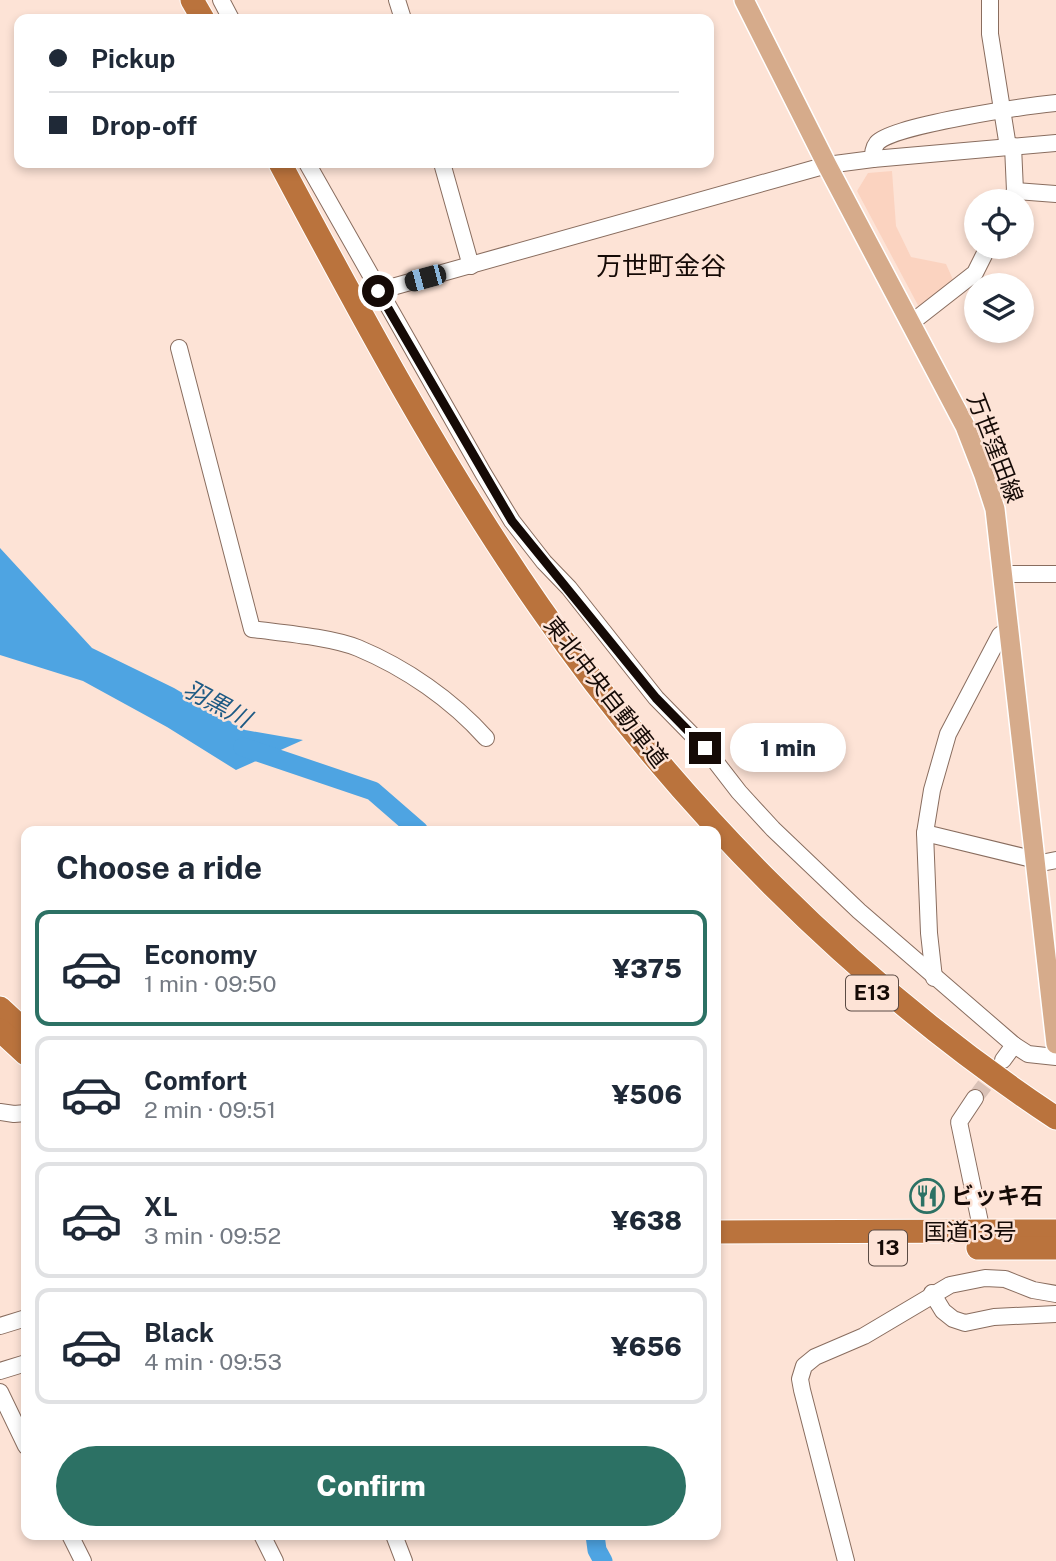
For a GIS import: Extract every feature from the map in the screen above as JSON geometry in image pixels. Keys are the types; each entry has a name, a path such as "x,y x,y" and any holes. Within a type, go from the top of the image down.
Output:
{"highway":[{"name":"東北中央自動車道","path":"271,168 366,345 478,538 588,694 700,826"},
{"name":"東北中央自動車道","path":"283,168 446,461 540,608 617,709 716,826"},
{"name":"東北中央自動車道","path":"721,831 809,919 870,975 1052,1121"},
{"name":"東北中央自動車道","path":"721,848 804,932 862,985 975,1075 1052,1121"},
{"path":"0,1007 21,1027"},
{"path":"0,1030 21,1049"},
{"name":"国道13号","path":"721,1240 1056,1231"},
{"name":"国道13号","path":"721,1240 1056,1248"}],"main road":[{"name":"万世窪田線","path":"744,0 827,165 965,425 985,475 995,509 1004,574 1036,862 1051,958 1056,1044"}],"street":[{"path":"990,0 990,34 1001,110 1011,146 1013,189"},
{"path":"873,159 877,142 913,127 1001,110 1056,103"},
{"path":"939,123 943,152"},
{"path":"378,291 827,165 1056,143"},
{"path":"310,168 504,509 656,698 705,748 739,792 773,829 934,978 1014,1045 1028,1054 1056,1057"},
{"path":"443,168 471,266"},
{"path":"1034,195 1056,194"},
{"path":"911,324 975,272 982,259"},
{"path":"179,348 252,629 357,648 420,681 466,716 486,738"},
{"path":"1004,574 1056,574"},
{"path":"934,978 929,933 925,833 932,790 948,734 1000,635 1010,628"},
{"path":"925,833 1036,862 1056,860"},
{"path":"1003,1060 1014,1045"},
{"path":"975,1098 959,1122 982,1232"},
{"path":"0,1112 21,1113"},
{"path":"846,1561 802,1390 800,1379 804,1366 814,1357 881,1327 950,1284 985,1278 1005,1279 1034,1290 1056,1294"},
{"path":"932,1293 943,1311 953,1319 965,1323 994,1317 1056,1314"},
{"path":"0,1326 21,1320"},
{"path":"0,1371 21,1365"},
{"path":"0,1392 21,1436"},
{"path":"72,1540 83,1561"},
{"path":"264,1540 275,1561"},
{"path":"396,1540 404,1561"}],"shaded area":[{"path":"892,171 896,226 911,257 946,264 955,284 920,309 857,191 868,173"}],"water":[{"path":"0,548 92,648 174,688 245,730 303,740 236,770 167,727 83,681 0,655"}],"waterway":[{"name":"羽黒川","path":"243,747 373,791 413,826"},
{"name":"羽黒川","path":"596,1540 603,1561"}],"tunnel":[{"path":"975,1098 999,1066"}],"place":[{"name":"ビッキ石","path":"927,1196"}],"district":[{"name":"万世町金谷","path":"661,266"}],"route":[{"path":"378,291 512,521 656,698 705,748"}]}
